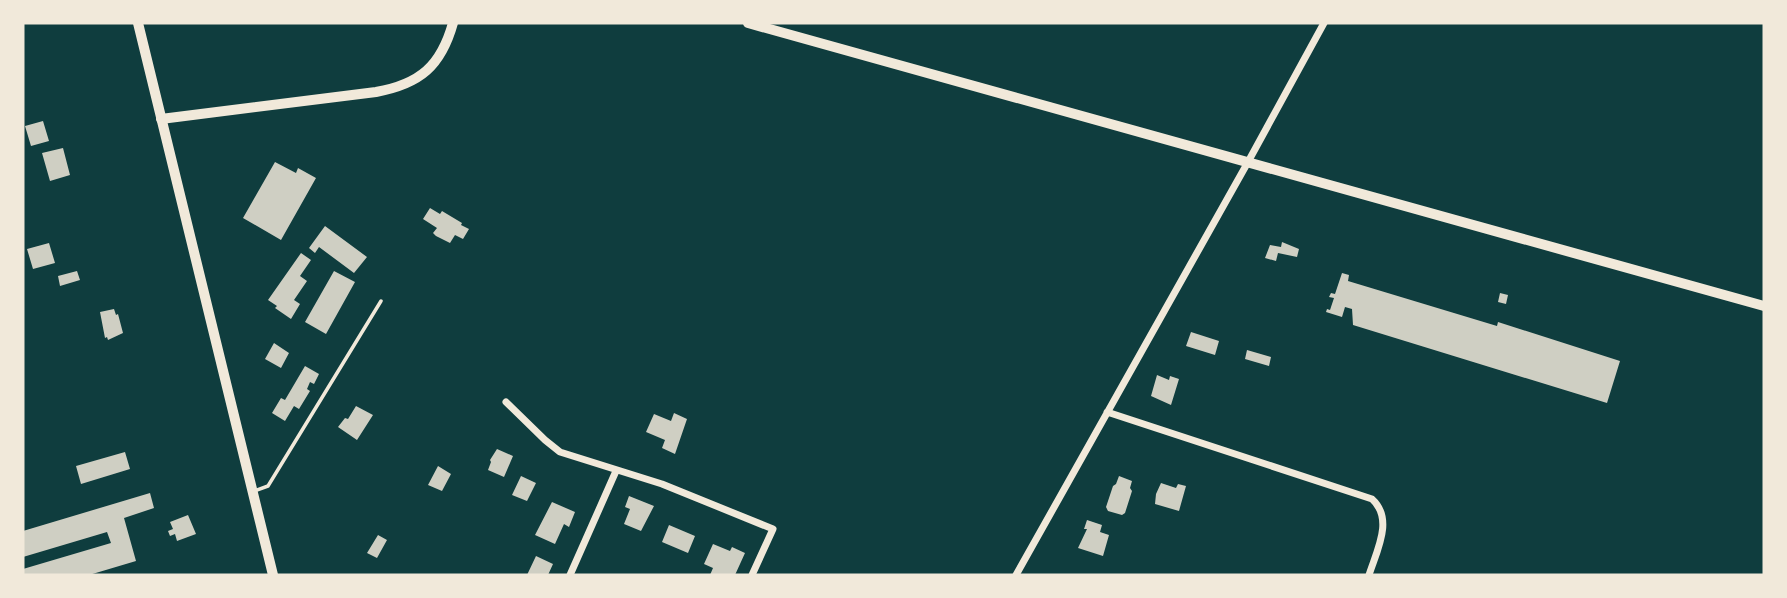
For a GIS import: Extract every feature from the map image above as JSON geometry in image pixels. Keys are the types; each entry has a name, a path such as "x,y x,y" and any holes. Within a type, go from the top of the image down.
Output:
{"main road":[{"path":"138,23 273,575"},
{"path":"161,119 376,92 405,85 425,72 442,53 453,23"},
{"path":"748,23 1764,306"}],"street":[{"path":"1016,575 1324,23"},
{"path":"506,402 560,452 662,484 773,529 752,575"},
{"path":"1107,412 1372,499 1379,505 1384,524 1369,575"},
{"path":"570,575 616,471"}],"lane":[{"path":"252,492 268,486 381,301"}],"building":[{"path":"43,121 49,141 31,146 25,126"},
{"path":"63,148 70,175 50,181 42,153"},
{"path":"275,162 296,173 298,168 316,178 281,240 243,218"},
{"path":"430,208 440,214 442,211 469,229 463,239 455,235 450,243 436,236 433,233 437,228 423,219"},
{"path":"325,226 367,257 354,273 319,247 315,253 309,248"},
{"path":"1282,242 1299,249 1297,257 1278,253 1276,261 1265,258 1270,245 1281,247"},
{"path":"49,243 55,263 33,269 27,249"},
{"path":"301,253 311,260 300,276 307,281 294,300 300,304 291,319 268,300"},
{"path":"77,271 80,280 60,286 58,276"},
{"path":"334,271 355,282 326,334 305,322"},
{"path":"1342,273 1349,275 1348,281 1497,326 1498,322 1620,361 1607,403 1353,325 1352,309 1345,307 1342,317 1326,312 1327,309 1330,310 1334,298 1329,297 1331,293 1335,294"},
{"path":"1500,293 1508,295 1506,304 1498,302"},
{"path":"114,309 123,333 108,340 105,338 100,312"},
{"path":"1191,332 1219,341 1215,355 1186,346"},
{"path":"274,343 289,353 281,368 265,359"},
{"path":"1247,350 1271,357 1269,366 1245,359"},
{"path":"305,366 319,374 314,384 310,382 307,389 310,391 299,409 294,406 285,421 272,413 281,398 285,400"},
{"path":"1157,375 1169,380 1170,376 1179,379 1171,405 1151,396"},
{"path":"356,406 373,415 357,440 338,427 345,418 348,419"},
{"path":"674,413 687,419 675,454 662,448 665,440 646,432 654,414 671,421"},
{"path":"497,449 513,456 504,477 488,470 490,460"},
{"path":"125,452 130,469 81,484 76,466"},
{"path":"438,466 451,474 442,491 428,485"},
{"path":"521,476 536,483 527,501 512,495"},
{"path":"1119,476 1132,481 1132,491 1122,515 1108,511 1106,507"},
{"path":"1161,483 1176,488 1178,484 1186,486 1179,511 1155,504"},
{"path":"150,493 154,508 124,518 136,561 89,575 23,575 23,569 111,543 107,532 23,557 23,531"},
{"path":"629,496 654,506 641,531 624,524 630,509 625,507"},
{"path":"552,502 575,512 569,527 564,524 555,544 535,535"},
{"path":"188,515 196,534 177,541 175,534 170,536 168,531 173,529 170,522"},
{"path":"1087,520 1102,525 1100,532 1109,535 1103,556 1078,548 1087,529 1084,529"},
{"path":"669,525 695,536 688,553 662,542"},
{"path":"378,535 387,540 377,558 367,553"},
{"path":"713,544 730,551 732,547 745,553 735,575 710,575 713,568 704,564"},
{"path":"536,556 553,564 548,575 527,575"}]}
